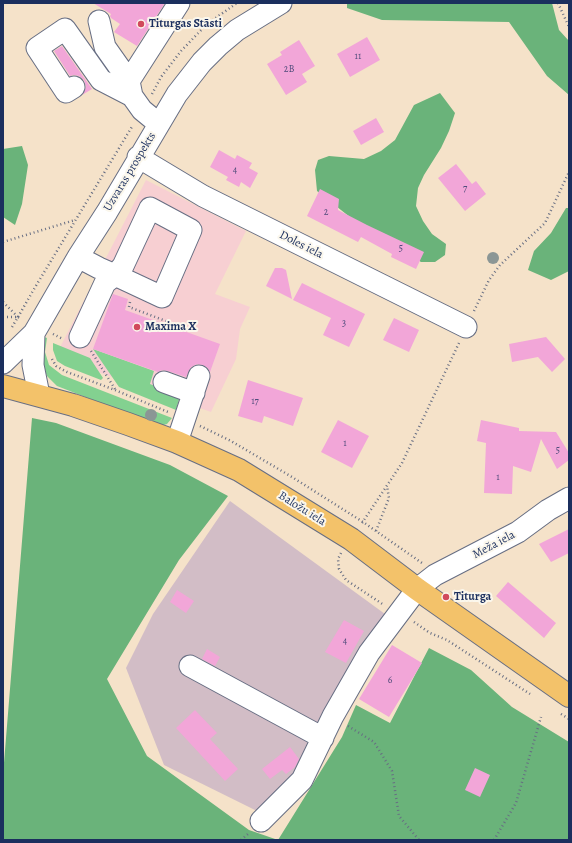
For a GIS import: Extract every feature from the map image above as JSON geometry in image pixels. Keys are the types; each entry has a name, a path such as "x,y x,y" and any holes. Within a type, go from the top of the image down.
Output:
{"main road":[{"name":"Baložu iela","path":"3,386 73,405 177,442 239,470 351,539 564,704"}],"street":[{"path":"131,88 179,3"},
{"name":"Uzvaras prospekts","path":"3,363 42,333 78,257 107,212 138,157 177,94 202,62 218,46 237,30 281,3"},
{"path":"99,21 104,47 131,88 142,110 159,124"},
{"path":"85,79 101,80 131,88"},
{"name":"Doles iela","path":"138,157 202,196 466,327"},
{"path":"78,257 115,275 105,283 80,343"},
{"path":"40,395 33,365 42,333"},
{"path":"164,382 196,385 177,442"},
{"name":"Meža iela","path":"261,821 302,780 333,716 369,653 417,589 434,575 518,532 548,510 569,498"},
{"path":"190,666 323,738"}],"path":[{"path":"558,3 569,27"},
{"path":"3,242 76,220"},
{"path":"132,298 129,308 179,326"},
{"path":"3,302 18,317 3,317"},
{"path":"42,333 80,343 115,390"},
{"path":"376,531 389,498 387,485"},
{"path":"351,539 338,559 339,569 346,580 430,633 447,640 536,698"},
{"path":"564,704 569,719"},
{"path":"333,716 374,742 392,770 399,816 419,840"},
{"path":"494,840 516,803 541,717"}],"shaded area":[{"path":"146,180 246,231 215,294 250,307 240,329 236,359 211,412 55,357"},
{"path":"230,501 385,614 301,773 257,811 164,765 126,668 153,614"}],"green space":[{"path":"347,3 552,3 559,30 569,41 569,95 547,76 509,22 382,20 347,8"},
{"path":"440,93 455,113 441,148 424,175 418,188 416,206 423,221 432,234 446,244 445,255 435,262 421,262 402,249 365,229 317,191 315,170 318,160 329,156 364,159 381,151 395,140 414,105"},
{"path":"22,146 28,165 22,204 15,225 3,217 3,149"},
{"path":"566,208 569,208 569,271 551,280 528,270 534,251 551,233"},
{"path":"44,337 47,338 45,352 49,365 62,375 172,418 167,424 160,426 57,386 47,376 42,364"},
{"path":"53,343 90,358 103,378 101,380 65,366 57,361 53,350"},
{"path":"93,349 154,371 150,384 180,396 176,410 119,387"},
{"path":"32,418 56,423 170,465 228,496 179,560 107,679 147,756 249,830 278,840 3,840 3,775"},
{"path":"429,648 471,670 512,707 569,742 569,840 278,840 342,737 356,705 390,723"}],"building":[{"path":"93,3 165,3 137,46 114,32 120,24 111,18 111,14"},
{"path":"367,37 380,60 350,77 337,54"},
{"path":"299,40 315,66 302,74 307,82 286,95 267,64 282,55 280,52"},
{"path":"62,46 92,89 82,95 86,87 84,80 79,76 70,76 54,51"},
{"path":"376,118 384,132 361,145 353,131"},
{"path":"219,150 235,159 237,155 252,163 249,168 258,173 250,188 241,182 239,187 226,180 228,177 210,167"},
{"path":"456,164 472,184 476,181 486,194 465,211 438,178"},
{"path":"320,189 339,199 338,210 424,252 416,269 391,257 392,254 361,237 358,242 307,216"},
{"path":"275,268 282,268 286,270 292,299 266,286"},
{"path":"302,283 365,314 349,347 323,335 331,318 293,300"},
{"name":"Maxima X","path":"113,294 128,299 125,310 220,344 210,372 208,368 197,364 191,367 186,377 168,371 162,370 158,372 93,349"},
{"path":"394,318 419,330 409,352 383,340"},
{"path":"546,337 565,359 552,372 538,357 512,362 509,344"},
{"path":"248,380 303,398 293,426 264,416 262,423 238,416"},
{"path":"338,420 369,436 352,468 321,452"},
{"path":"481,420 519,428 519,431 556,432 569,453 569,460 557,469 541,439 531,472 513,466 512,494 484,493 486,443 477,441"},
{"path":"569,529 569,553 551,562 539,544"},
{"path":"508,582 556,623 544,638 496,596"},
{"path":"177,590 194,601 186,613 170,602"},
{"path":"344,620 364,631 346,663 325,652"},
{"path":"392,645 422,663 389,717 359,699"},
{"path":"207,649 220,657 215,666 202,659"},
{"path":"195,710 217,733 210,739 238,769 225,781 176,728"},
{"path":"290,747 299,759 295,767 286,774 282,770 270,779 262,769"},
{"path":"475,768 490,775 480,797 465,790"}],"place":[{"name":"Titurgas Stāsti","path":"141,24"},
{"name":"Maxima X","path":"137,327"},
{"name":"Titurga","path":"446,597"}]}
